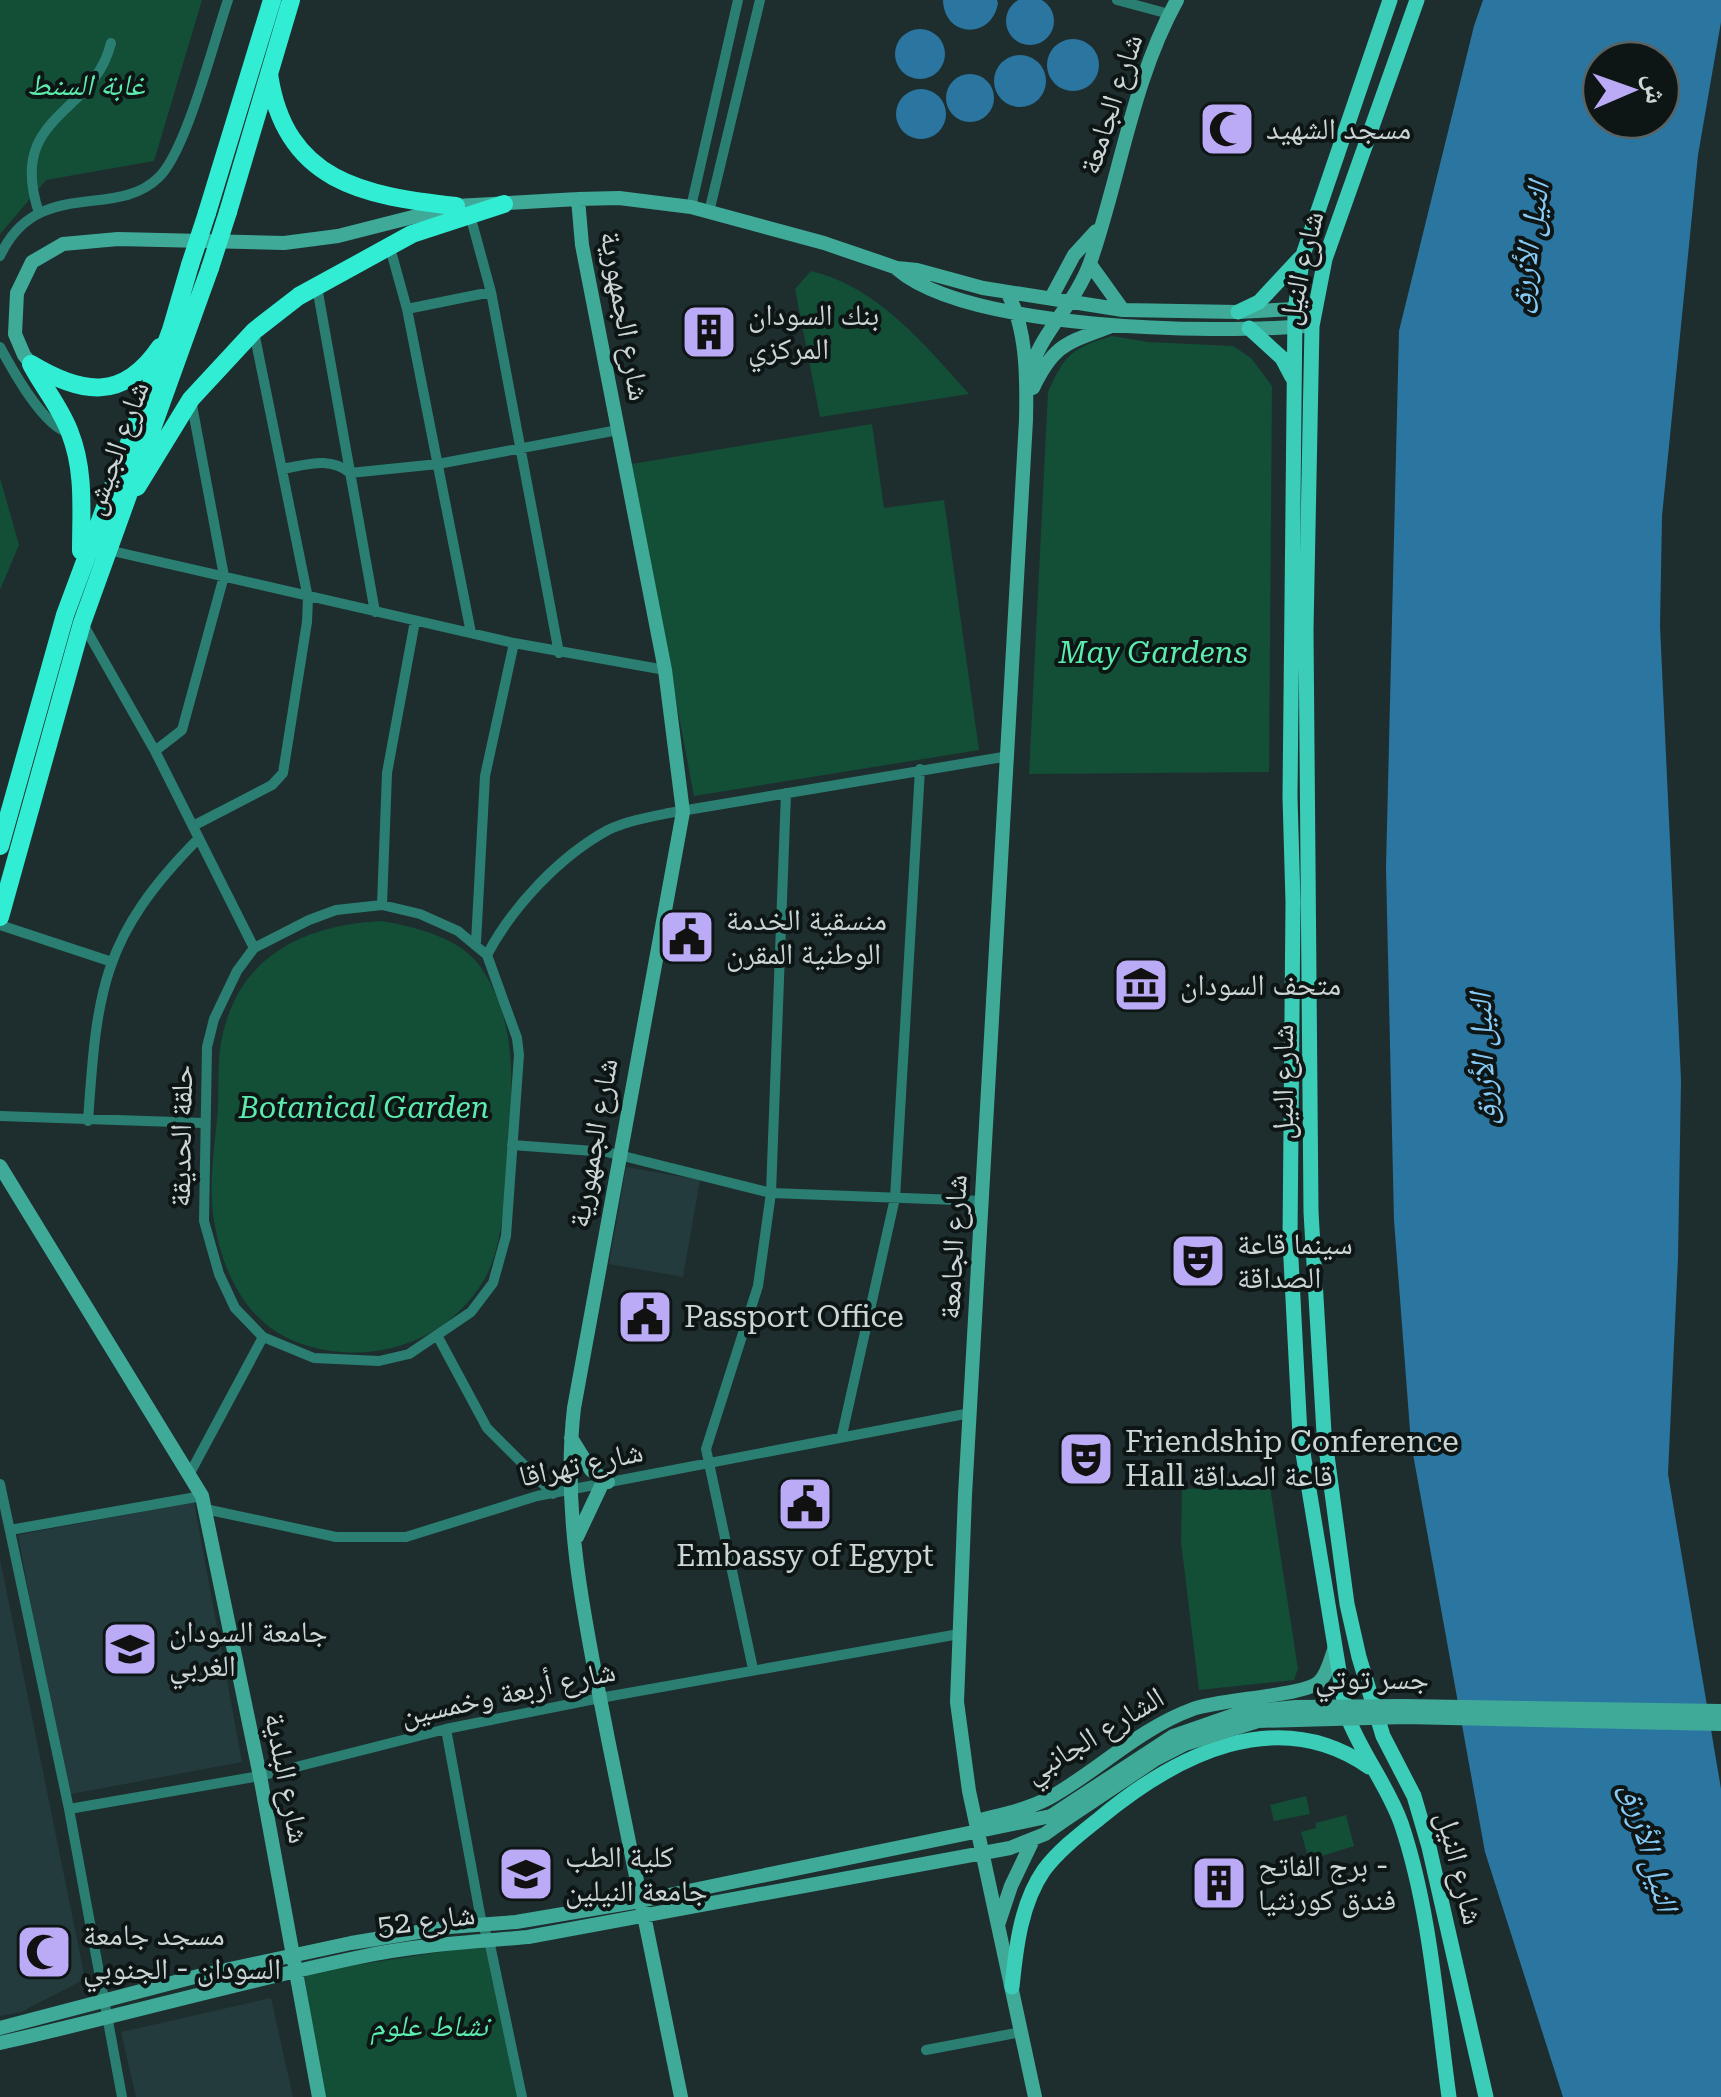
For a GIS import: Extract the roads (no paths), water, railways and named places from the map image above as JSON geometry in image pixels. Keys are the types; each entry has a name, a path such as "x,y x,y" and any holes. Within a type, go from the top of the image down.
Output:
{"highway":[{"name":"شارع الجيش","path":"0,846 82,566 171,330 272,0"},
{"name":"شارع الجيش","path":"0,917 82,624 210,268 291,0"},
{"path":"269,74 273,98 287,132 310,160 333,178 381,196 463,210"},
{"path":"122,510 190,399 254,332 316,286 389,244 463,210 504,204"},
{"path":"31,364 68,384 100,388 133,374 152,358 171,330"},
{"path":"31,364 70,432 80,470 82,566"}],"main road":[{"name":"شارع النيل","path":"1390,0 1303,255 1295,310 1294,380 1301,459 1306,630 1314,1270 1324,1434 1347,1604 1383,1736 1414,1796 1423,1824 1486,2097"},
{"name":"شارع النيل","path":"1417,0 1325,259 1312,326 1301,459 1290,797 1293,994 1290,1166 1300,1436 1346,1712 1400,1819 1410,1853 1438,1996 1438,2026 1449,2097"},
{"name":"شارع الجامعة","path":"1035,2097 968,1791 958,1702 970,1413 1026,398 1033,359 1073,301 1090,264 1140,88 1173,7"},
{"path":"1348,123 1371,130"},
{"path":"504,204 620,198 692,207 806,237 896,268 1006,292 1123,310 1238,312 1314,308"},
{"name":"شارع الجمهورية","path":"578,199 582,246 665,670 683,812 570,1438 571,1490 575,1542 600,1698 680,2097"},
{"path":"31,364 15,334 17,294 32,262 62,244 118,238 258,245 310,241 463,210"},
{"name":"شارع الجامعة","path":"1051,298 1074,256 1100,226"},
{"path":"1238,312 1259,302 1303,255"},
{"path":"1090,264 1123,310"},
{"path":"896,268 911,280 946,294 1060,320 1113,326 1312,326"},
{"name":"شارع الجامعة","path":"1006,292 1017,312 1026,398"},
{"path":"1026,398 1056,349 1080,336 1113,326"},
{"path":"1249,328 1282,358 1294,380"},
{"path":"1293,994 1310,992"},
{"path":"1290,1166 1311,1164"},
{"name":"شارع البلدية","path":"0,1166 204,1503 260,1776 319,2097"},
{"path":"1300,1436 1324,1434"},
{"path":"570,1438 591,1470 605,1483 575,1542"},
{"name":"الشارع الجانبي","path":"977,1826 1056,1795 1134,1740 1195,1708 1310,1687 1324,1675 1335,1646"},
{"name":"جسر توتي","path":"1055,1820 1164,1742 1242,1712 1368,1706 1721,1711"},
{"name":"جسر توتي","path":"1055,1820 1185,1744 1258,1722 1405,1717 1721,1724"},
{"path":"1012,1986 1026,1907 1044,1871 1132,1791 1194,1758 1236,1742 1268,1736 1335,1746 1378,1773"},
{"path":"977,1826 1055,1820"},
{"path":"998,1926 1011,1886 1039,1837 1055,1820"},
{"name":"شارع 52","path":"0,2044 105,2008 292,1956 404,1933 640,1900 977,1826"},
{"path":"1039,1837 1062,1851"},
{"name":"شارع 52","path":"0,2028 363,1956 528,1937 644,1916 1010,1848 1039,1837"}],"street":[{"path":"0,256 16,230 39,213 78,200 130,193 161,176 184,132 228,0"},
{"path":"692,207 738,0"},
{"path":"709,212 760,0"},
{"path":"1116,0 1173,7"},
{"path":"39,213 30,178 33,152 55,118 100,71 111,43"},
{"path":"463,210 490,292 559,652"},
{"path":"389,244 407,309 471,633"},
{"path":"316,286 375,612"},
{"path":"407,309 490,292"},
{"path":"193,826 272,785 283,773 307,622 308,598 254,332"},
{"path":"0,348 42,412 54,426 70,432"},
{"path":"155,750 182,730 224,576 190,399"},
{"path":"282,468 323,462 342,467 350,474 438,464 618,430"},
{"path":"108,550 514,643 665,670"},
{"path":"382,906 386,772 415,620"},
{"path":"82,624 155,750 254,948"},
{"path":"476,942 486,776 514,643"},
{"path":"487,955 501,928 523,900 594,839 616,827 640,819 1009,756"},
{"path":"842,1435 895,1198 920,769"},
{"path":"753,1669 707,1444 758,1286 771,1193 786,793"},
{"path":"88,1120 94,1035 109,961 138,908 168,869 199,838"},
{"name":"حلقة الحديقة","path":"382,906 420,914 476,942 487,955 519,1055 506,1236 493,1283 471,1312 409,1354 380,1361 348,1362 314,1358 263,1337 235,1308 218,1274 206,1236 202,1202 207,1047 223,997 254,948 336,910 382,906"},
{"path":"0,925 109,961"},
{"path":"0,1116 204,1122"},
{"path":"512,1145 594,1150 771,1193 983,1201"},
{"path":"438,1336 488,1428 553,1494"},
{"path":"189,1475 263,1337"},
{"name":"شارع تهراقا","path":"10,1530 204,1503 336,1537 406,1537 571,1490 970,1413"},
{"path":"0,1484 69,1809 122,2097"},
{"name":"شارع أربعة وخمسين","path":"69,1809 260,1776 446,1730 600,1698 959,1634"},
{"path":"446,1730 482,1925 489,1940 522,2097"},
{"path":"926,2050 1021,2032"}],"water":[{"path":"1030,-3 1047,4 1054,21 1047,38 1030,45 1013,38 1006,21 1013,4"},
{"path":"943,0 998,3 987,23 969,30 951,22"},
{"name":"النيل الأزرق","path":"1483,0 1721,0 1721,22 1698,155 1662,516 1660,626 1681,1080 1668,1474 1721,1789 1721,2097 1563,2097 1485,1852 1411,1443 1394,1220 1386,868 1399,331"},
{"path":"910,30 930,30 944,44 944,64 930,78 910,78 896,64 896,44"},
{"path":"1073,39 1092,46 1099,65 1092,84 1073,91 1054,84 1047,65 1054,46"},
{"path":"1020,55 1038,63 1046,81 1038,99 1020,107 1002,99 994,81 1002,63"},
{"path":"970,74 987,81 994,98 987,115 970,122 953,115 946,98 953,81"},
{"path":"911,90 931,90 945,104 945,124 931,138 911,138 897,124 897,104"}],"place":[{"name":"مسجد الشهيد","path":"1227,129"},
{"name":"بنك السودان المركزي","path":"709,332"},
{"name":"منسقية الخدمة الوطنية المقرن","path":"687,937"},
{"name":"متحف السودان","path":"1141,985"},
{"name":"سينما قاعة الصداقة","path":"1198,1261"},
{"name":"Passport Office","path":"645,1317"},
{"name":"Friendship Conference Hall قاعة الصداقة","path":"1086,1459"},
{"name":"Embassy of Egypt","path":"805,1504"},
{"name":"جامعة السودان الغربي","path":"130,1649"},
{"name":"كلية الطب جامعة النيلين","path":"526,1874"},
{"name":"برج الفاتح - فندق كورنثيا","path":"1219,1883"},
{"name":"مسجد جامعة السودان - الجنوبي","path":"44,1952"}],"park label":[{"name":"غابة السنط","path":"86,85"},
{"name":"May Gardens","path":"1153,653"},
{"name":"Botanical Garden","path":"364,1108"},
{"name":"نشاط علوم","path":"429,2026"}]}
